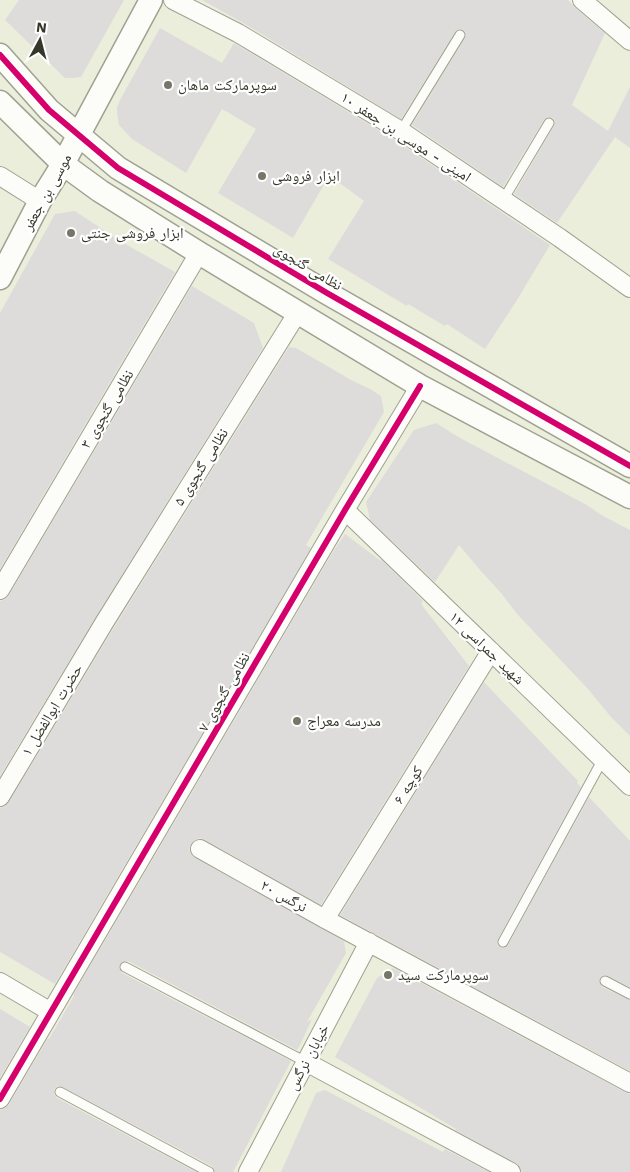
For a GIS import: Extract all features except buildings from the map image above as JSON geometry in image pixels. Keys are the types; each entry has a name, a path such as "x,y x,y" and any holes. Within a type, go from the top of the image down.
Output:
{"street":[{"name":"موسی بن جعفر","path":"0,278 40,201 63,164 151,0"},
{"name":"امینی - موسی بن جعفر ۱۰","path":"173,0 238,33 401,131 560,238 630,288"},
{"path":"582,0 630,41"},
{"name":"نظامی گنجوی","path":"0,55 49,110 118,168 302,278 630,466"},
{"path":"0,102 63,164 100,191 420,386 630,497"},
{"path":"0,176 40,201"},
{"name":"نظامی گنجوی ۳","path":"0,590 200,253"},
{"name":"نظامی گنجوی ۵","path":"104,623 298,312"},
{"name":"نظامی گنجوی ۷","path":"0,1099 345,510 420,386"},
{"name":"شهید جمراسی ۱۲","path":"345,510 630,786"},
{"name":"حضرت ابوالفضل ۱","path":"0,797 104,623"},
{"name":"کوچه ۶","path":"325,919 491,651"},
{"name":"نرگس ۲۰","path":"200,849 325,919 630,1083"},
{"name":"خیابان نرگس","path":"248,1172 369,942"},
{"path":"0,982 52,1012"},
{"path":"306,1062 511,1172"}],"lane":[{"path":"401,131 460,35"},
{"path":"503,200 549,124"},
{"path":"503,942 603,759"},
{"path":"125,967 306,1062"},
{"path":"605,981 630,994"},
{"path":"60,1092 208,1172"}],"cycle path":[{"path":"0,55 49,110 118,168 327,293 630,466"},
{"path":"0,1099 345,510 420,386"}],"place":[{"name":"سوپرمارکت ماهان","path":"168,85"},
{"name":"ابزار فروشی","path":"262,176"},
{"name":"ابزار فروشی جنتی","path":"71,233"},
{"name":"مدرسه معراج","path":"297,721"},
{"name":"سوپرمارکت سید","path":"388,975"}]}
